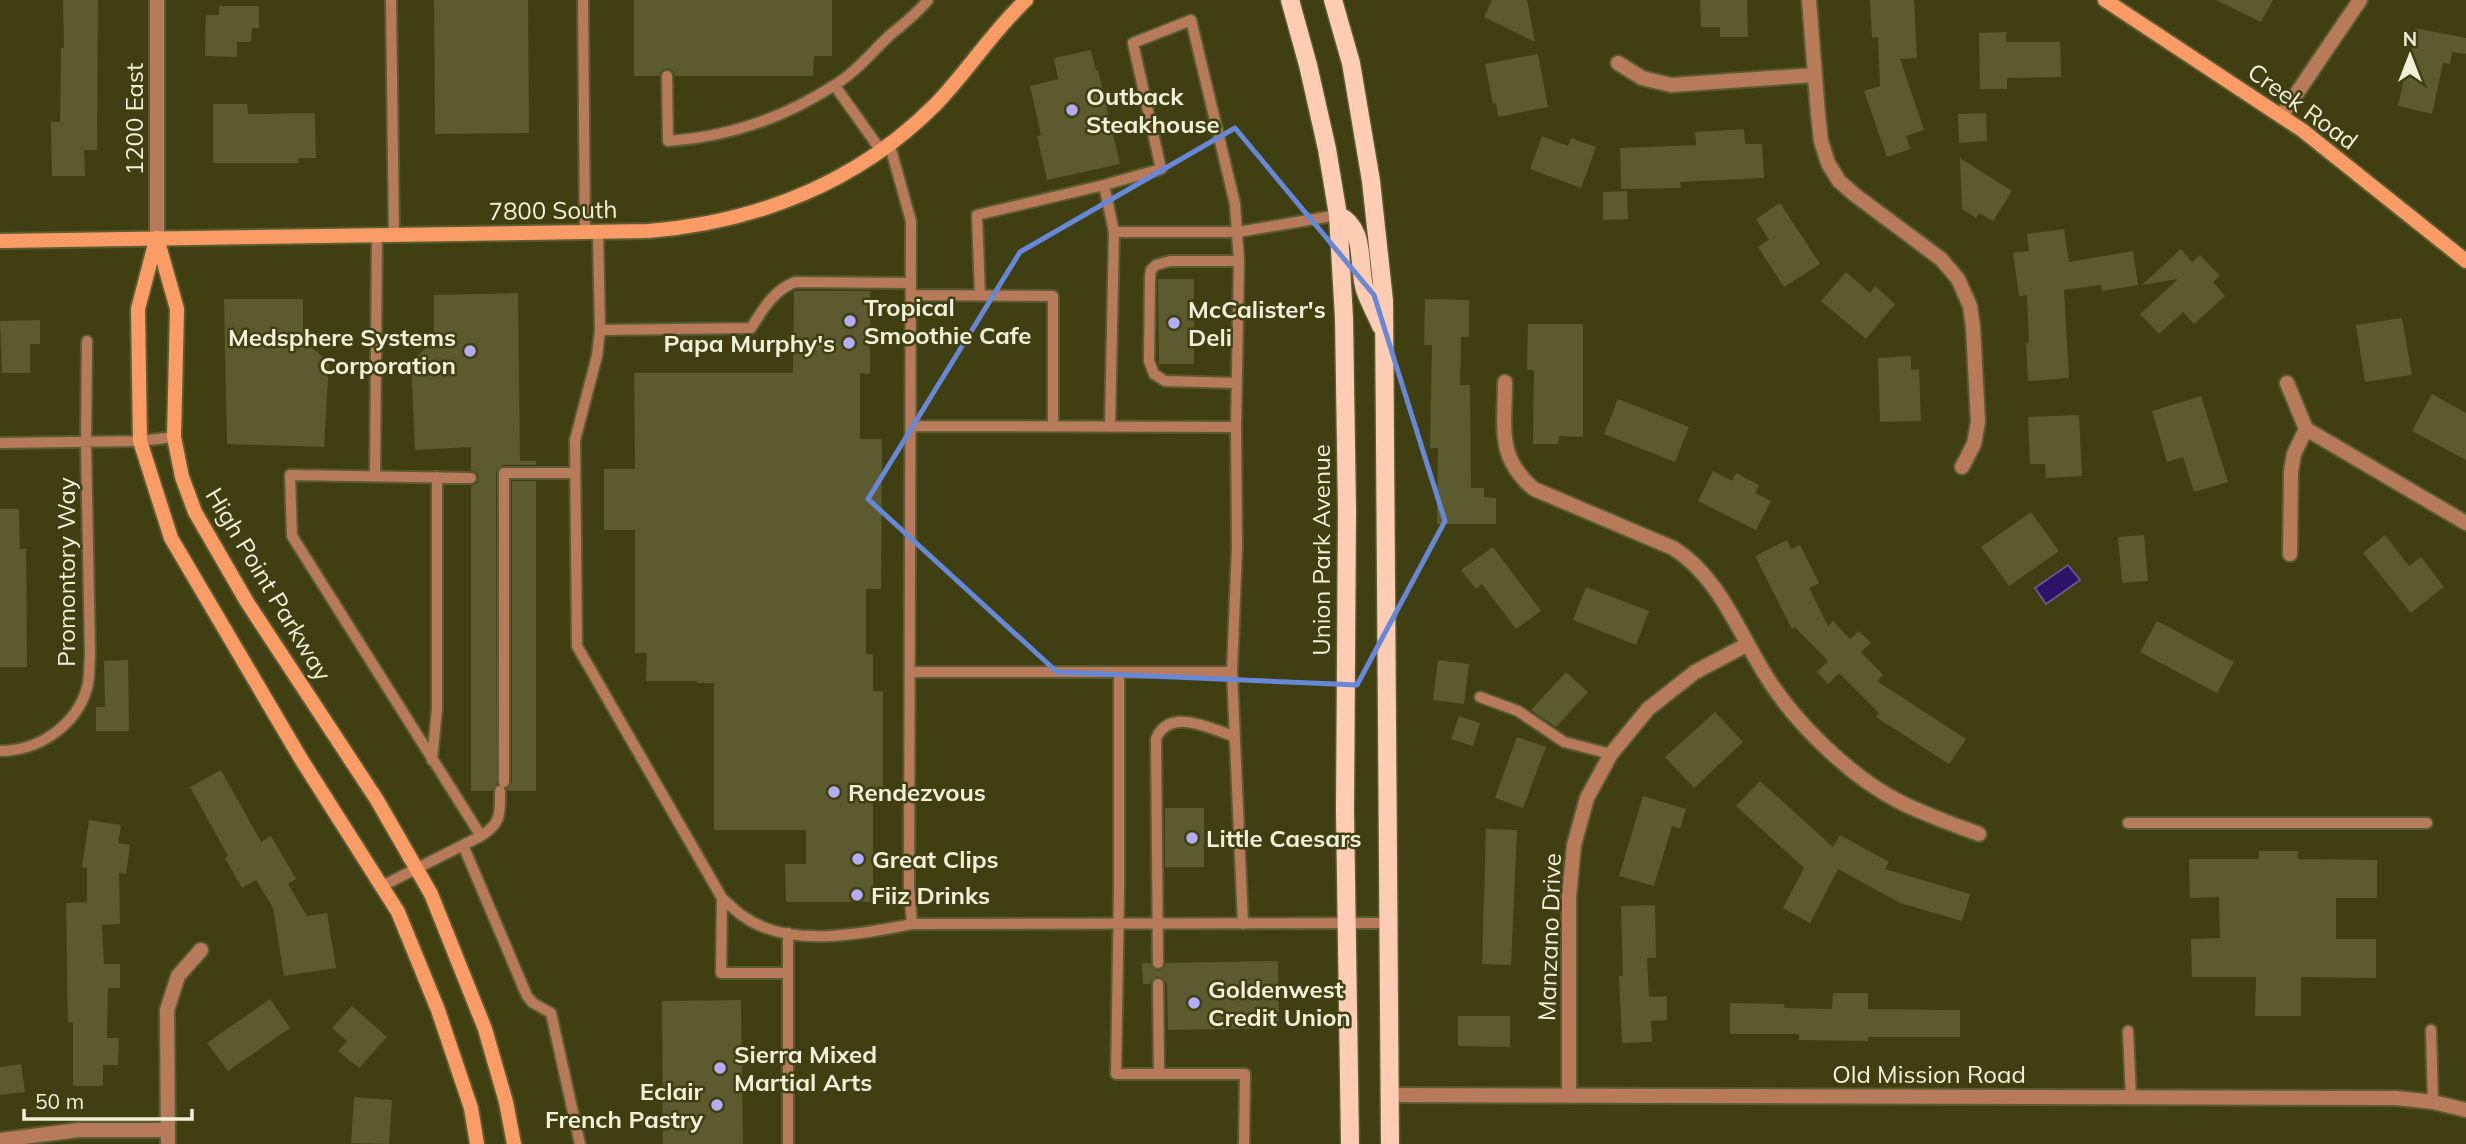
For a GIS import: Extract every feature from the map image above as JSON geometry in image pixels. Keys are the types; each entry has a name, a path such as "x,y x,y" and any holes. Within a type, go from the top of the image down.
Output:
{"main road":[{"name":"Union Park Avenue","path":"1290,0 1308,65 1338,215 1344,318 1347,510 1346,923 1350,1144"},
{"path":"1333,0 1351,63 1371,181 1384,301 1390,1144"},
{"path":"1338,215 1349,220 1356,235 1364,287 1385,336"}],"street":[{"name":"1200 East","path":"157,0 157,238"},
{"name":"7800 South","path":"0,241 680,229 748,215 813,190 886,149 935,104 1026,0"},
{"path":"1809,0 1821,141 1828,163 1839,181 1855,195 1941,259 1958,279 1970,306 1978,422 1974,444 1962,467"},
{"name":"Creek Road","path":"2105,0 2282,115 2466,261"},
{"path":"2282,115 2360,0"},
{"path":"1618,63 1642,78 1671,85 1814,75"},
{"name":"High Point Parkway","path":"157,238 177,309 174,437 181,477 195,512 247,602 377,800 431,894 485,1029 506,1102 514,1144"},
{"path":"157,238 138,309 140,441 171,538 301,759 398,912 438,1010 471,1108 477,1144"},
{"path":"1505,382 1505,443 1509,461 1520,477 1534,488 1688,557 1702,570 1764,673 1791,710 1822,745 1897,801 1979,834"},
{"path":"2287,383 2306,429 2466,523"},
{"path":"2290,554 2291,472 2294,454 2306,429"},
{"name":"Manzano Drive","path":"1569,1096 1569,897 1574,845 1587,798 1611,754 1647,709 1695,672 1748,644"},
{"path":"0,1140 79,1130 168,1137 167,1010 178,976 201,950"},
{"name":"Old Mission Road","path":"1390,1095 2396,1098 2432,1102 2466,1110"}],"lane":[{"path":"391,0 394,235"},
{"path":"583,0 592,232 600,330 597,356 575,440 577,646 722,898 745,918 788,933 851,936 912,924 1388,923"},
{"path":"667,76 667,141 704,139 775,118 835,86 928,0"},
{"path":"980,295 977,215 1161,169 1133,43 1191,20 1235,204 1238,232 1237,547 1232,672 1242,924"},
{"path":"835,86 886,149 911,221 909,886 912,924"},
{"path":"1104,185 1114,232 1110,427"},
{"path":"1114,232 1238,232 1338,215"},
{"path":"375,476 377,235"},
{"path":"1237,383 1166,381 1154,374 1149,361 1150,277 1151,270 1163,262 1239,261"},
{"path":"600,330 751,328 772,297 784,286 795,282 911,283"},
{"path":"911,295 1053,296 1053,426"},
{"name":"Promontory Way","path":"0,751 34,745 58,732 75,712 87,687 90,655 86,443 88,341"},
{"path":"911,426 1236,427"},
{"path":"0,443 86,443 174,437"},
{"path":"382,886 490,831 499,820 502,787 504,473 575,473"},
{"path":"471,478 290,475 292,536 481,836"},
{"path":"432,760 437,709 437,477"},
{"path":"910,672 1232,672"},
{"path":"1119,672 1116,1074 1245,1074 1244,1144"},
{"path":"1480,697 1518,711 1564,742 1611,754"},
{"path":"1158,963 1156,752 1160,731 1176,721 1233,736"},
{"path":"2128,823 2427,823"},
{"path":"463,845 527,996 533,1003 551,1013 580,1144"},
{"path":"722,898 721,973 788,973"},
{"path":"788,933 788,1144"},
{"path":"1158,984 1159,1074"},
{"path":"2431,1030 2432,1102"},
{"path":"2128,1031 2131,1098"}],"highlighted area":[{"path":"1235,128 1374,295 1445,521 1357,685 1057,672 868,499 1020,252"}],"shaded area":[{"path":"2068,565 2080,580 2046,604 2035,588"}],"building":[{"path":"63,0 98,0 97,150 84,150 85,176 52,176 51,122 60,122 61,48 64,48"},
{"path":"434,0 528,0 529,133 435,134"},
{"path":"634,0 832,0 832,56 814,56 813,76 675,76 668,68 662,70 659,76 634,76"},
{"path":"1492,0 1527,0 1535,42 1484,17"},
{"path":"1700,0 1747,0 1748,37 1720,37 1720,27 1701,27"},
{"path":"1870,0 1914,0 1917,58 1900,59 1924,130 1906,136 1910,149 1887,157 1864,91 1880,86 1878,37 1872,38"},
{"path":"2216,0 2273,0 2261,22"},
{"path":"219,6 259,6 259,28 252,28 251,42 237,42 237,57 205,56 206,15 219,15"},
{"path":"2415,28 2466,38 2466,54 2452,52 2450,64 2443,63 2432,114 2398,106"},
{"path":"2006,32 2006,42 2060,42 2061,77 2007,78 2007,89 1980,89 1979,33"},
{"name":"Outback Steakhouse","path":"1091,50 1120,164 1047,180 1037,136 1041,135 1030,86 1058,79 1054,58"},
{"path":"1538,54 1548,107 1498,117 1485,64"},
{"path":"213,104 247,104 248,114 315,113 316,158 298,158 299,163 213,163"},
{"path":"1986,113 1987,141 1959,143 1958,114"},
{"path":"1744,129 1745,144 1762,144 1764,178 1680,182 1681,188 1621,189 1620,148 1696,145 1695,132"},
{"path":"1542,136 1568,146 1571,138 1596,147 1581,188 1530,169"},
{"path":"1960,158 2012,191 1993,221 1979,213 1976,218 1962,209"},
{"path":"1627,191 1628,219 1603,220 1603,192"},
{"path":"1780,203 1820,264 1784,287 1758,247 1769,240 1756,219"},
{"path":"2064,229 2069,262 2133,251 2138,285 2102,291 2101,285 2064,290 2069,378 2028,381 2027,295 2019,296 2013,253 2029,251 2027,234"},
{"path":"2181,249 2192,262 2200,255 2220,276 2213,282 2225,296 2194,324 2183,312 2159,334 2140,314 2178,279 2142,285"},
{"path":"1846,272 1870,293 1875,286 1895,304 1866,339 1821,301"},
{"path":"1158,279 1194,279 1194,364 1159,364"},
{"path":"794,291 870,291 870,374 860,373 860,439 882,439 881,589 866,589 866,654 873,654 873,691 883,691 883,791 873,791 873,902 786,902 785,864 806,864 806,830 714,830 714,683 646,681 647,653 635,653 635,530 604,530 604,469 635,469 634,373 793,373"},
{"path":"518,293 520,461 536,461 536,465 503,465 496,472 497,784 492,791 471,791 471,486 477,483 479,477 471,470 471,447 415,450 411,362 434,340 434,295"},
{"path":"224,299 303,299 303,340 329,362 324,447 227,444"},
{"path":"1425,299 1469,300 1469,337 1461,337 1460,385 1470,385 1471,488 1484,488 1484,497 1496,498 1496,524 1437,524 1438,448 1430,448 1432,345 1424,345"},
{"path":"2402,318 2412,375 2365,382 2356,325"},
{"path":"40,320 40,344 30,344 30,373 2,373 0,321"},
{"path":"1528,324 1583,324 1583,437 1559,436 1558,444 1533,444 1534,370 1527,370"},
{"path":"1911,356 1911,370 1919,369 1921,421 1880,422 1878,358"},
{"path":"2432,394 2466,413 2466,460 2412,431"},
{"path":"2201,396 2228,482 2194,492 2183,457 2167,462 2152,411"},
{"path":"1618,399 1689,427 1675,462 1604,434"},
{"path":"2079,415 2082,476 2046,478 2045,464 2030,464 2028,417"},
{"path":"1713,471 1732,481 1736,473 1759,485 1755,493 1771,501 1756,530 1698,501"},
{"path":"512,481 536,481 536,791 507,789 512,782"},
{"path":"0,509 19,509 20,549 26,549 27,667 0,667"},
{"path":"2031,512 2059,551 2009,586 1981,547"},
{"path":"2144,535 2148,581 2122,583 2118,537"},
{"path":"2385,535 2409,566 2421,557 2444,587 2411,613 2363,553"},
{"path":"1787,540 1791,549 1800,545 1819,583 1809,588 1828,626 1833,621 1850,639 1859,631 1871,643 1861,652 1883,675 1877,681 1966,739 1949,764 1876,717 1879,713 1839,673 1828,684 1817,672 1828,661 1795,627 1792,629 1755,556"},
{"path":"1493,547 1541,611 1516,629 1482,584 1476,589 1461,570"},
{"path":"1586,587 1649,611 1636,645 1573,620"},
{"path":"2157,621 2234,662 2217,693 2140,652"},
{"path":"128,660 129,731 96,731 96,707 105,707 104,661"},
{"path":"1438,660 1469,664 1464,704 1433,700"},
{"path":"1566,672 1588,692 1556,727 1531,710"},
{"path":"1715,712 1743,742 1694,788 1665,757"},
{"path":"1459,716 1480,723 1473,746 1451,739"},
{"path":"1517,737 1546,747 1523,808 1495,798"},
{"path":"221,770 261,842 271,836 296,879 288,884 307,916 327,913 336,968 284,976 273,908 256,880 242,888 225,858 228,856 190,787"},
{"path":"1760,781 1833,847 1840,835 1889,862 1885,869 1970,894 1962,921 1900,903 1838,869 1810,923 1783,908 1804,868 1736,806"},
{"path":"1643,796 1686,809 1680,829 1672,826 1654,886 1619,876"},
{"path":"1165,808 1204,808 1204,867 1165,867"},
{"path":"89,820 121,825 118,843 130,845 126,874 119,873 120,924 102,925 104,964 120,964 120,988 108,988 107,1038 119,1038 118,1065 103,1065 103,1086 73,1086 73,1022 68,1022 66,903 87,902 87,868 82,867"},
{"path":"1486,829 1517,830 1511,965 1482,964"},
{"path":"2259,851 2298,851 2298,859 2377,860 2377,898 2336,898 2336,939 2376,939 2376,978 2301,977 2301,1016 2255,1016 2256,977 2192,977 2191,939 2220,938 2219,897 2190,898 2189,859 2259,859"},
{"path":"1655,905 1656,958 1647,958 1649,997 1667,996 1667,1020 1651,1021 1652,1042 1622,1043 1619,976 1623,976 1621,906"},
{"path":"1278,961 1279,1028 1168,1030 1167,984 1157,976 1150,984 1143,984 1142,963 1150,963 1159,971 1166,963"},
{"path":"1833,993 1868,993 1868,1009 1960,1010 1960,1037 1868,1037 1868,1041 1799,1040 1799,1034 1730,1034 1730,1003 1785,1004 1784,1008 1832,1009"},
{"path":"270,999 290,1028 228,1071 207,1043"},
{"path":"741,1000 743,1144 663,1144 662,1001"},
{"path":"352,1006 387,1037 359,1068 338,1051 347,1041 332,1028"},
{"path":"1458,1016 1510,1016 1510,1047 1458,1046"},
{"path":"21,1064 25,1092 0,1095 0,1067"},
{"path":"354,1097 392,1100 389,1144 351,1143"}],"place":[{"name":"Outback Steakhouse","path":"1072,110"},
{"name":"Tropical Smoothie Cafe","path":"850,321"},
{"name":"McCalister's Deli","path":"1174,323"},
{"name":"Papa Murphy's","path":"849,343"},
{"name":"Medsphere Systems Corporation","path":"470,351"},
{"name":"Rendezvous","path":"834,792"},
{"name":"Little Caesars","path":"1192,838"},
{"name":"Great Clips","path":"858,859"},
{"name":"Fiiz Drinks","path":"857,895"},
{"name":"Goldenwest Credit Union","path":"1194,1003"},
{"name":"Sierra Mixed Martial Arts","path":"720,1068"},
{"name":"Eclair French Pastry","path":"717,1105"}]}
